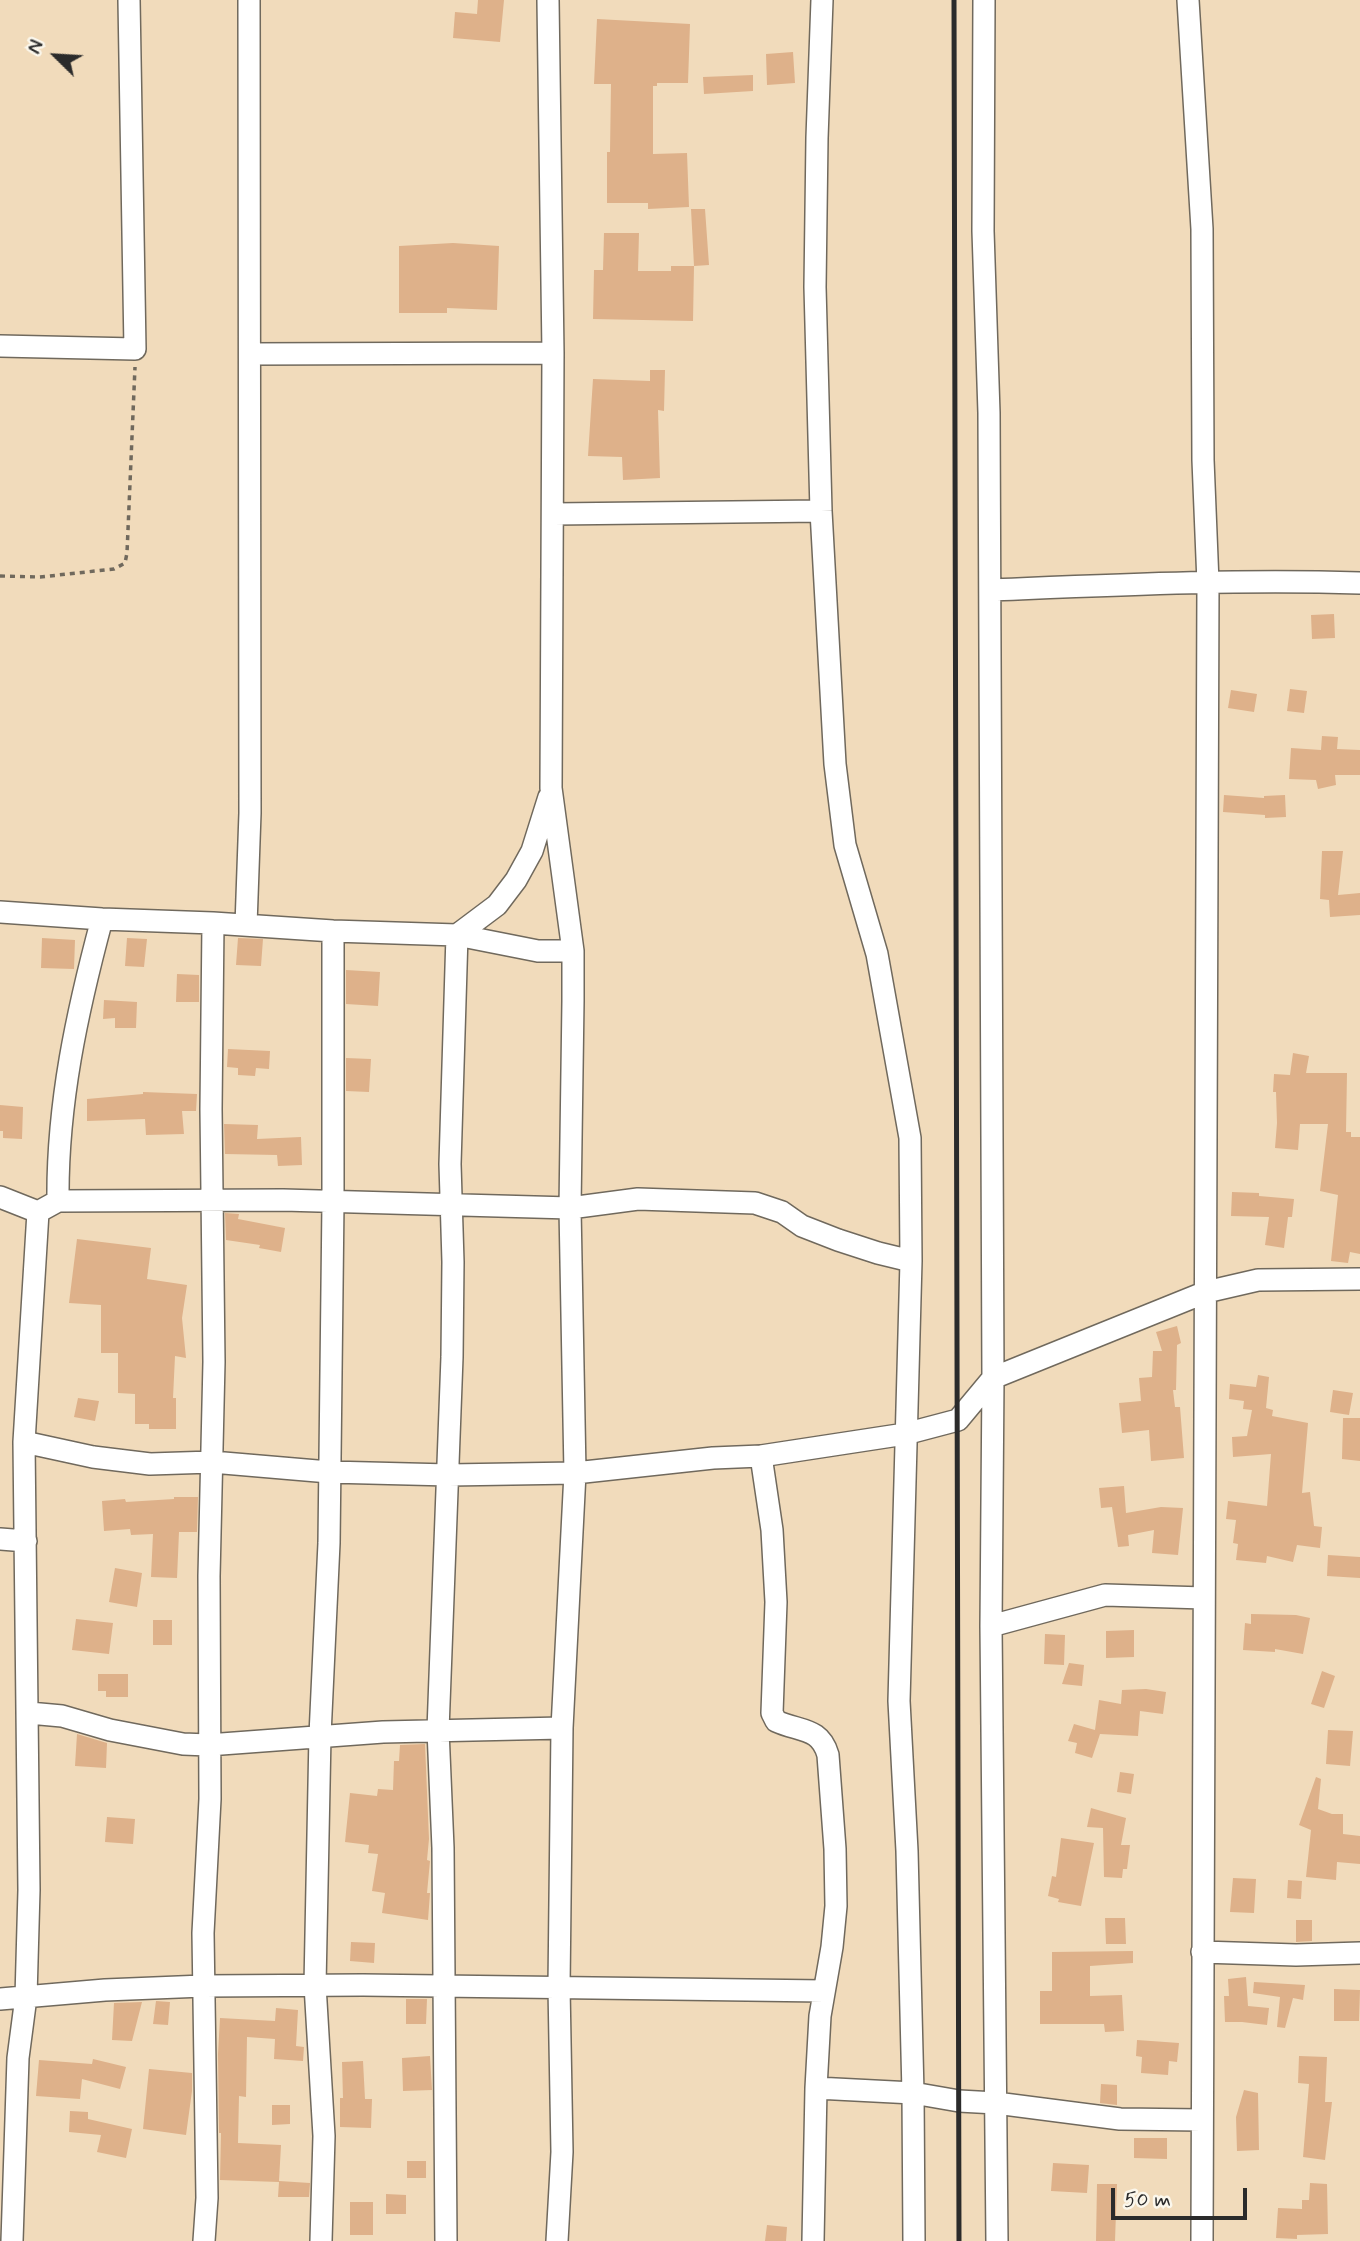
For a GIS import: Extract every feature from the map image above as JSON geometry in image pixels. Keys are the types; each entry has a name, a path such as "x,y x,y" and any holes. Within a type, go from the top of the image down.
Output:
{"street":[{"path":"0,346 135,349 130,0"},
{"path":"246,925 250,813 249,0"},
{"path":"548,0 554,353 551,788 573,951 570,1208 575,1473 562,1728 559,1987 562,2152 557,2241"},
{"path":"822,0 815,287 821,511 835,764 845,845 877,954 910,1138 911,1261 900,1701 907,1850 914,2241"},
{"path":"984,0 983,231 989,412 993,1378 991,1626 997,2241"},
{"path":"1188,0 1202,229 1203,460 1208,583 1202,2241"},
{"path":"250,354 554,353"},
{"path":"554,514 821,511"},
{"path":"990,590 1208,583 1360,583"},
{"path":"457,935 497,905 516,880 532,850 551,788"},
{"path":"0,912 333,931 457,935 538,950 573,951"},
{"path":"58,1201 57,1156 68,1062 83,989 102,919"},
{"path":"204,2241 207,2198 203,1933 210,1798 208,1745 214,1362 211,1201 213,923"},
{"path":"321,2241 324,2136 315,1985 320,1735 329,1543 334,1202 333,931"},
{"path":"446,2241 443,1848 438,1730 452,1357 450,1164 457,935"},
{"path":"0,1197 38,1212"},
{"path":"38,1212 58,1201 334,1202 570,1208 638,1199 755,1203 782,1212 802,1226 838,1240 911,1261"},
{"path":"12,2241 18,2059 26,1997 29,1890 24,1442 38,1212"},
{"path":"24,1442 93,1457 138,1462 212,1462 330,1472 449,1475 575,1473 713,1458 761,1456 905,1434 958,1420 993,1378 1206,1292 1258,1280 1360,1279"},
{"path":"761,1456 772,1530 776,1602 772,1713 776,1721 818,1735 824,1742 828,1755 835,1849 836,1906 824,1991 816,2088 813,2241"},
{"path":"0,1539 26,1541"},
{"path":"991,1626 1105,1595 1204,1598"},
{"path":"29,1713 62,1716 110,1730 183,1744 208,1745 320,1735 562,1728"},
{"path":"1202,1952 1296,1955 1360,1953"},
{"path":"0,1999 105,1990 203,1986 824,1991"},
{"path":"816,2088 913,2093 959,2101 996,2103 1120,2119 1201,2120"}],"path":[{"path":"0,576 52,576 114,569 125,563 135,349"}],"building":[{"path":"478,0 504,0 500,42 453,38 455,12 477,14"},
{"path":"597,19 690,24 688,83 657,83 657,86 653,86 653,154 687,153 689,207 648,209 648,203 607,203 611,84 594,84"},
{"path":"793,52 795,83 767,85 766,54"},
{"path":"753,75 753,91 704,94 703,77"},
{"path":"691,209 705,209 709,265 694,266"},
{"path":"604,233 639,233 638,271 671,271 671,266 694,266 693,321 593,319 594,270 603,270"},
{"path":"453,243 499,246 497,310 447,308 447,313 399,313 399,246"},
{"path":"650,370 665,370 664,411 658,410 660,478 623,480 622,457 588,456 593,379 650,381"},
{"path":"1334,614 1335,638 1312,639 1311,615"},
{"path":"1290,689 1307,691 1304,713 1287,711"},
{"path":"1231,690 1257,694 1254,712 1228,708"},
{"path":"1322,736 1338,737 1337,749 1360,750 1360,775 1335,775 1336,785 1318,789 1316,780 1289,779 1291,748 1321,750"},
{"path":"1224,795 1264,798 1285,795 1286,817 1265,818 1265,815 1223,812"},
{"path":"1322,851 1343,851 1338,895 1360,893 1360,915 1330,917 1329,900 1320,899"},
{"path":"42,938 75,940 74,969 41,968"},
{"path":"127,938 147,939 144,967 125,966"},
{"path":"238,938 263,939 261,966 236,965"},
{"path":"346,970 380,972 378,1006 346,1004"},
{"path":"177,974 199,975 199,1002 176,1002"},
{"path":"104,1000 137,1002 136,1028 115,1028 115,1018 103,1019"},
{"path":"228,1049 270,1051 269,1069 256,1068 255,1076 238,1075 238,1068 227,1067"},
{"path":"1293,1053 1309,1056 1306,1073 1347,1073 1346,1132 1351,1132 1351,1137 1360,1137 1360,1254 1350,1252 1348,1263 1331,1261 1338,1195 1320,1191 1328,1124 1300,1124 1298,1150 1275,1148 1277,1123 1274,1074 1290,1075"},
{"path":"346,1058 371,1059 369,1092 346,1091"},
{"path":"143,1092 197,1094 196,1111 182,1111 184,1134 146,1135 145,1119 87,1121 87,1099"},
{"path":"0,1105 23,1107 22,1139 3,1138 3,1131 0,1131"},
{"path":"224,1124 258,1125 257,1139 301,1137 302,1165 278,1166 277,1155 225,1154"},
{"path":"1232,1192 1294,1199 1292,1217 1288,1217 1284,1248 1265,1245 1269,1217 1231,1216"},
{"path":"225,1213 239,1214 238,1219 285,1228 281,1252 259,1248 260,1245 226,1240"},
{"path":"77,1239 151,1248 147,1279 187,1285 182,1318 186,1358 175,1356 173,1398 176,1398 176,1429 149,1429 149,1424 135,1424 135,1394 118,1393 118,1353 101,1353 101,1305 69,1303"},
{"path":"1177,1326 1181,1343 1177,1345 1176,1390 1173,1390 1175,1407 1180,1407 1184,1458 1151,1461 1149,1430 1122,1433 1119,1403 1141,1401 1139,1378 1152,1377 1153,1351 1162,1351 1156,1332"},
{"path":"1258,1375 1269,1377 1266,1408 1273,1410 1272,1416 1308,1423 1302,1493 1310,1492 1314,1526 1322,1527 1320,1548 1297,1545 1293,1562 1267,1556 1266,1563 1236,1560 1238,1544 1233,1543 1236,1520 1226,1519 1228,1501 1267,1506 1271,1454 1233,1457 1232,1437 1247,1436 1252,1410 1243,1409 1244,1401 1229,1399 1230,1384 1256,1387"},
{"path":"1333,1390 1353,1393 1349,1415 1330,1412"},
{"path":"78,1398 99,1401 95,1421 74,1417"},
{"path":"1343,1418 1360,1418 1360,1461 1342,1459"},
{"path":"1124,1486 1126,1513 1161,1507 1183,1508 1178,1555 1152,1553 1154,1530 1128,1535 1129,1546 1118,1547 1112,1507 1101,1508 1099,1488"},
{"path":"198,1497 197,1532 179,1532 177,1578 151,1577 153,1534 131,1535 130,1529 104,1531 102,1501 125,1499 126,1502"},
{"path":"1328,1555 1360,1557 1360,1578 1327,1576"},
{"path":"115,1568 142,1573 137,1607 109,1602"},
{"path":"1251,1614 1310,1618 1303,1654 1275,1649 1275,1652 1243,1650 1245,1623 1251,1624"},
{"path":"76,1619 113,1623 109,1654 72,1650"},
{"path":"153,1620 172,1620 172,1645 153,1645"},
{"path":"1134,1630 1134,1657 1106,1658 1106,1631"},
{"path":"1045,1634 1065,1635 1064,1665 1044,1664"},
{"path":"1069,1663 1084,1665 1082,1686 1062,1684"},
{"path":"1322,1671 1335,1676 1324,1708 1311,1704"},
{"path":"98,1674 128,1674 128,1697 106,1697 106,1691 98,1691"},
{"path":"1122,1690 1166,1692 1163,1714 1140,1711 1138,1736 1100,1734 1092,1758 1075,1753 1077,1743 1068,1741 1074,1724 1095,1730 1099,1700 1121,1704"},
{"path":"1328,1730 1353,1731 1350,1766 1326,1764"},
{"path":"77,1734 107,1743 106,1768 75,1766"},
{"path":"425,1744 429,1839 427,1860 430,1861 428,1920 382,1913 385,1893 372,1891 378,1854 368,1853 369,1845 345,1842 350,1793 377,1796 378,1789 393,1790 394,1761 399,1761 400,1745"},
{"path":"1120,1772 1134,1774 1131,1794 1117,1792"},
{"path":"1316,1777 1321,1779 1318,1809 1332,1814 1343,1814 1343,1834 1360,1836 1360,1864 1337,1862 1336,1880 1306,1877 1311,1830 1299,1825"},
{"path":"1091,1808 1126,1818 1121,1845 1130,1845 1127,1869 1123,1869 1122,1878 1104,1877 1103,1828 1087,1827"},
{"path":"107,1817 135,1819 133,1844 105,1842"},
{"path":"1061,1838 1094,1843 1081,1906 1058,1902 1059,1899 1048,1896 1052,1876 1056,1877"},
{"path":"1233,1878 1256,1879 1254,1913 1230,1912"},
{"path":"1288,1880 1302,1881 1301,1899 1287,1898"},
{"path":"1105,1918 1125,1918 1126,1944 1106,1944"},
{"path":"1296,1920 1312,1920 1312,1941 1296,1942"},
{"path":"351,1942 375,1943 374,1963 350,1961"},
{"path":"1133,1951 1133,1963 1090,1966 1090,1996 1122,1995 1124,2031 1105,2032 1104,2024 1040,2024 1040,1991 1052,1991 1052,1952"},
{"path":"1246,1977 1248,2006 1269,2008 1267,2025 1225,2022 1224,1996 1229,1996 1228,1979"},
{"path":"1254,1982 1305,1985 1303,2000 1293,1998 1285,2028 1277,2027 1280,1997 1253,1993"},
{"path":"1334,1989 1360,1990 1359,2021 1334,2021"},
{"path":"406,1999 427,1999 426,2024 406,2024"},
{"path":"156,2001 170,2002 168,2025 153,2024"},
{"path":"142,2002 132,2041 112,2040 114,2003"},
{"path":"276,2008 298,2010 296,2046 304,2047 303,2061 274,2059 275,2039 247,2037 246,2097 239,2096 238,2143 281,2145 279,2181 310,2183 309,2197 278,2197 279,2182 220,2180 220,2018 275,2021"},
{"path":"1137,2040 1179,2043 1177,2062 1169,2061 1168,2075 1141,2073 1142,2057 1136,2056"},
{"path":"430,2056 432,2090 403,2091 402,2058"},
{"path":"1299,2056 1327,2057 1325,2102 1332,2102 1325,2160 1303,2157 1309,2084 1298,2083"},
{"path":"93,2059 126,2067 120,2089 82,2079 80,2099 36,2096 39,2060 92,2064"},
{"path":"363,2061 365,2099 372,2099 371,2128 340,2127 340,2098 343,2098 342,2062"},
{"path":"149,2069 192,2073 186,2135 143,2129"},
{"path":"1101,2084 1117,2085 1117,2105 1100,2103"},
{"path":"1244,2090 1258,2093 1259,2150 1237,2151 1236,2117"},
{"path":"272,2105 290,2105 290,2124 272,2125"},
{"path":"70,2111 88,2112 88,2119 132,2129 126,2158 97,2152 101,2135 69,2132"},
{"path":"1134,2138 1167,2138 1167,2159 1134,2158"},
{"path":"407,2161 426,2161 426,2178 407,2178"},
{"path":"1053,2163 1089,2165 1087,2193 1051,2191"},
{"path":"1310,2183 1327,2184 1328,2234 1297,2235 1297,2239 1276,2238 1278,2208 1302,2209 1302,2200 1309,2200"},
{"path":"1097,2184 1117,2184 1115,2241 1096,2241"},
{"path":"386,2194 406,2195 406,2214 386,2214"},
{"path":"350,2202 373,2202 373,2235 350,2235"},
{"path":"767,2225 787,2227 786,2241 765,2241"}],"railway":[{"path":"954,0 959,2241"}]}
